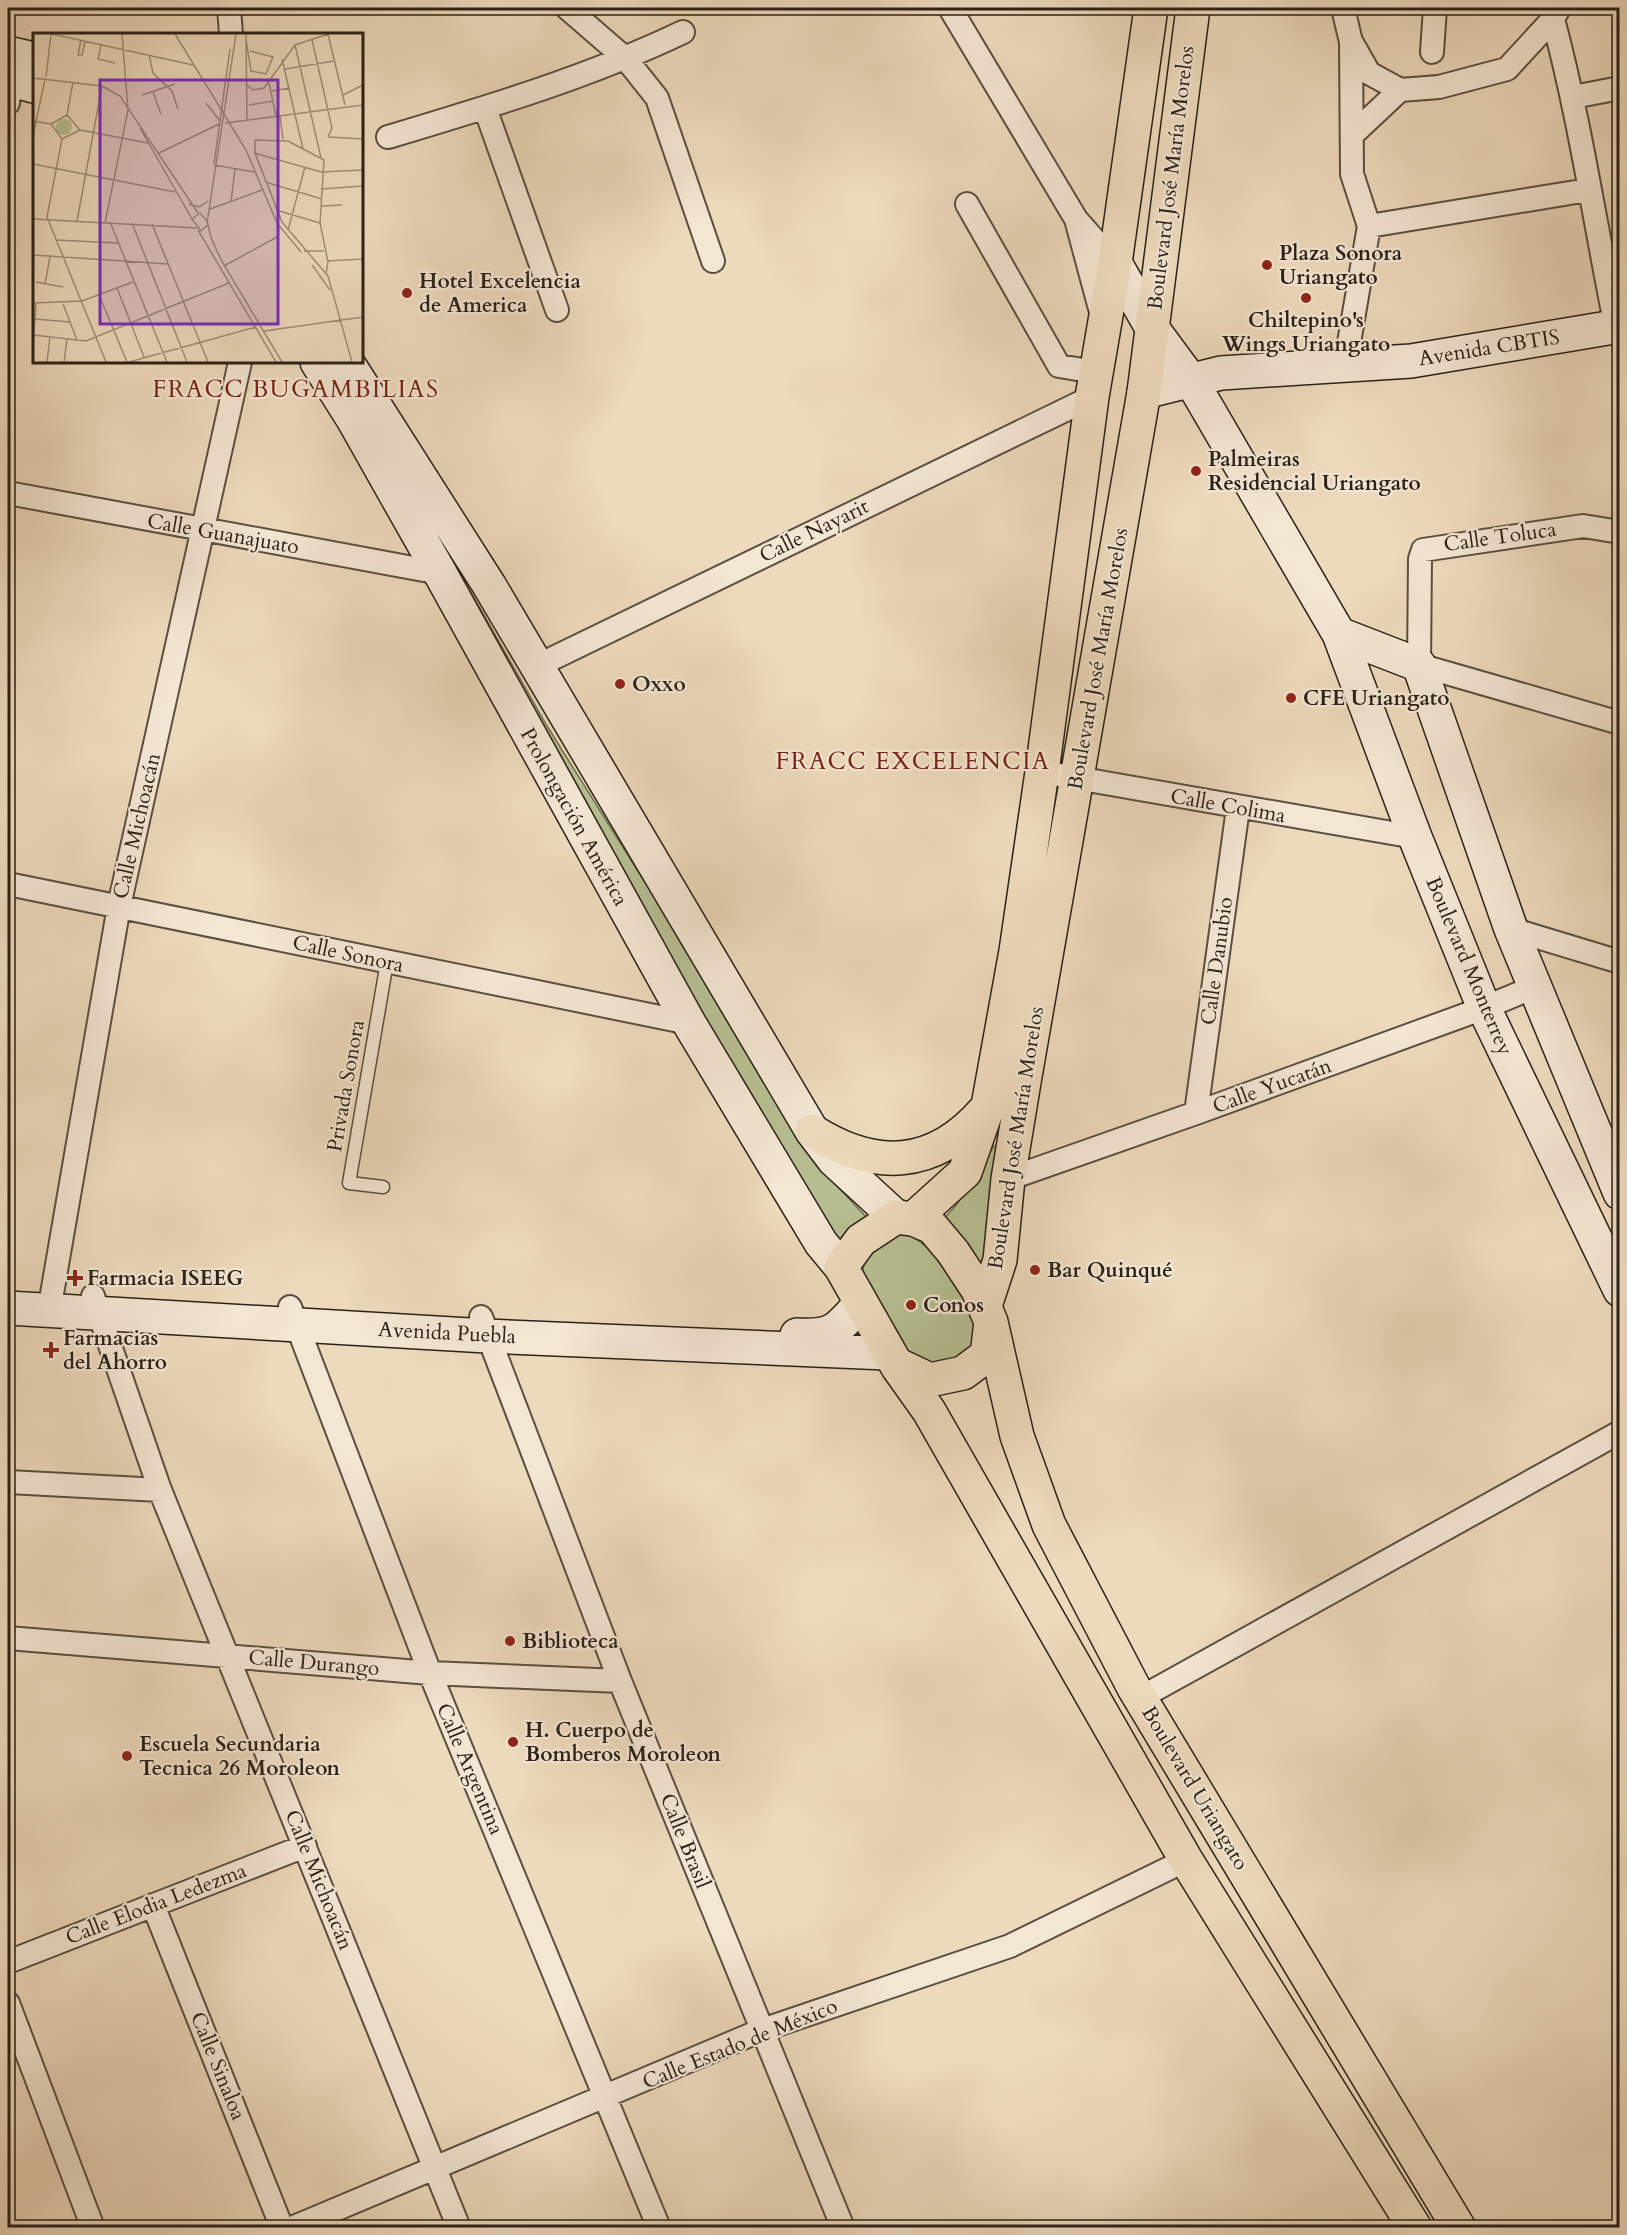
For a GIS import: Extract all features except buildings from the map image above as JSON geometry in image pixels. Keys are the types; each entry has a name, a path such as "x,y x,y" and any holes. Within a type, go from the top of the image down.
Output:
{"main road":[{"name":"Boulevard José María Morelos","path":"905,1218 966,1172 988,1106 1016,951 1094,384 1115,263 1151,8"},
{"name":"Boulevard José María Morelos","path":"988,1314 1000,1260 1008,1179 1144,392 1192,8"},
{"path":"1104,322 1129,319 1152,328"},
{"path":"1094,384 1107,407 1126,406 1144,392"},
{"path":"812,1131 836,1147 867,1157 909,1158 955,1137 973,1124 988,1106"},
{"path":"905,1218 932,1227 953,1252 978,1290 988,1314 987,1355 963,1373 930,1380 892,1359 841,1268 861,1240 905,1218"},
{"name":"Boulevard Uriangato","path":"988,1314 1017,1436 1049,1525 1140,1698 1459,2228"},
{"name":"Boulevard Uriangato","path":"892,1359 929,1412 1186,1860 1415,2228"}],"street":[{"path":"229,8 231,33"},
{"path":"567,8 626,59 657,98 713,261"},
{"path":"950,8 1076,219 1115,263"},
{"path":"1343,8 1351,42 1352,174 1369,226 1345,366"},
{"path":"1432,52 1435,8"},
{"path":"1351,42 1369,73 1400,90 1439,87 1507,69 1556,13"},
{"path":"1556,13 1588,190 1618,327"},
{"path":"388,137 485,108 626,59 683,32"},
{"path":"1573,97 1620,88"},
{"path":"1352,135 1400,90"},
{"path":"485,108 557,310"},
{"path":"1369,226 1588,190"},
{"path":"967,204 1059,366 1094,384"},
{"path":"1076,219 1104,322"},
{"name":"Boulevard Monterrey","path":"1115,263 1152,328 1192,382 1339,634 1415,837 1484,1008 1620,1290"},
{"name":"Avenida CBTIS","path":"1144,392 1221,373 1411,361 1618,327"},
{"name":"Calle Michoacán","path":"51,1302 119,906 240,363"},
{"name":"Prolongación América","path":"318,363 353,419 440,573 689,1023 821,1243 841,1268"},
{"name":"Prolongación América","path":"348,363 489,585 812,1131 834,1160 905,1218"},
{"name":"Calle Nayarit","path":"537,666 1094,384"},
{"name":"Calle Guanajuato","path":"8,493 203,531 440,573"},
{"name":"Calle Toluca","path":"1419,665 1420,559 1423,550 1583,526 1620,532"},
{"path":"440,573 466,576 489,585"},
{"path":"1339,634 1419,665 1620,723"},
{"path":"1357,682 1361,664 1371,654 1386,652"},
{"path":"1419,665 1511,929 1618,1187"},
{"name":"Calle Colima","path":"1042,772 1238,808 1415,837"},
{"name":"Calle Danubio","path":"1196,1113 1238,808"},
{"name":"Calle Sonora","path":"8,884 689,1023"},
{"path":"1511,929 1620,962"},
{"name":"Calle Yucatán","path":"1008,1179 1484,1008 1534,987"},
{"name":"Avenida Puebla","path":"8,1290 51,1302"},
{"name":"Avenida Puebla","path":"8,1308 51,1302 294,1315 484,1327 892,1359"},
{"name":"Avenida Puebla","path":"484,1327 822,1336 837,1330 860,1304"},
{"name":"Calle Michoacán","path":"97,1305 160,1490 459,2228"},
{"name":"Calle Argentina","path":"294,1315 430,1673 659,2228"},
{"name":"Calle Brasil","path":"484,1327 620,1681 843,2228"},
{"path":"1140,1698 1620,1432"},
{"path":"8,1482 160,1490"},
{"name":"Calle Durango","path":"8,1638 430,1673 620,1681"},
{"name":"Calle Elodia Ledezma","path":"8,1962 305,1846"},
{"name":"Calle Estado de México","path":"292,2228 606,2098 762,2030 1010,1946 1186,1860"},
{"name":"Calle Sinaloa","path":"153,1905 282,2228"},
{"path":"8,2003 93,2228"}],"lane":[{"name":"Privada Sonora","path":"383,1187 349,1183 387,962"}],"green space":[{"path":"455,578 464,580 547,726 651,892 783,1115 814,1162 871,1222 837,1249"},
{"path":"994,1146 1000,1147 984,1258 977,1265 943,1220 957,1204"},
{"path":"906,1234 928,1248 957,1285 974,1323 975,1356 911,1370 861,1280 866,1253 895,1235"}],"place":[{"name":"Plaza Sonora Uriangato","path":"1267,265"},
{"name":"Hotel Excelencia de America","path":"407,293"},
{"name":"Chiltepino's Wings Uriangato","path":"1306,298"},
{"name":"Palmeiras Residencial Uriangato","path":"1196,471"},
{"name":"Oxxo","path":"620,684"},
{"name":"CFE Uriangato","path":"1291,698"},
{"name":"Bar Quinqué","path":"1035,1270"},
{"name":"Farmacia ISEEG","path":"75,1278"},
{"name":"Conos","path":"911,1305"},
{"name":"Farmacias del Ahorro","path":"51,1350"},
{"name":"Biblioteca","path":"510,1641"},
{"name":"H. Cuerpo de Bomberos Moroleon","path":"513,1742"},
{"name":"Escuela Secundaria Tecnica 26 Moroleon","path":"127,1756"}],"district":[{"name":"FRACC BUGAMBILIAS","path":"296,389"},
{"name":"FRACC EXCELENCIA","path":"913,761"}]}
